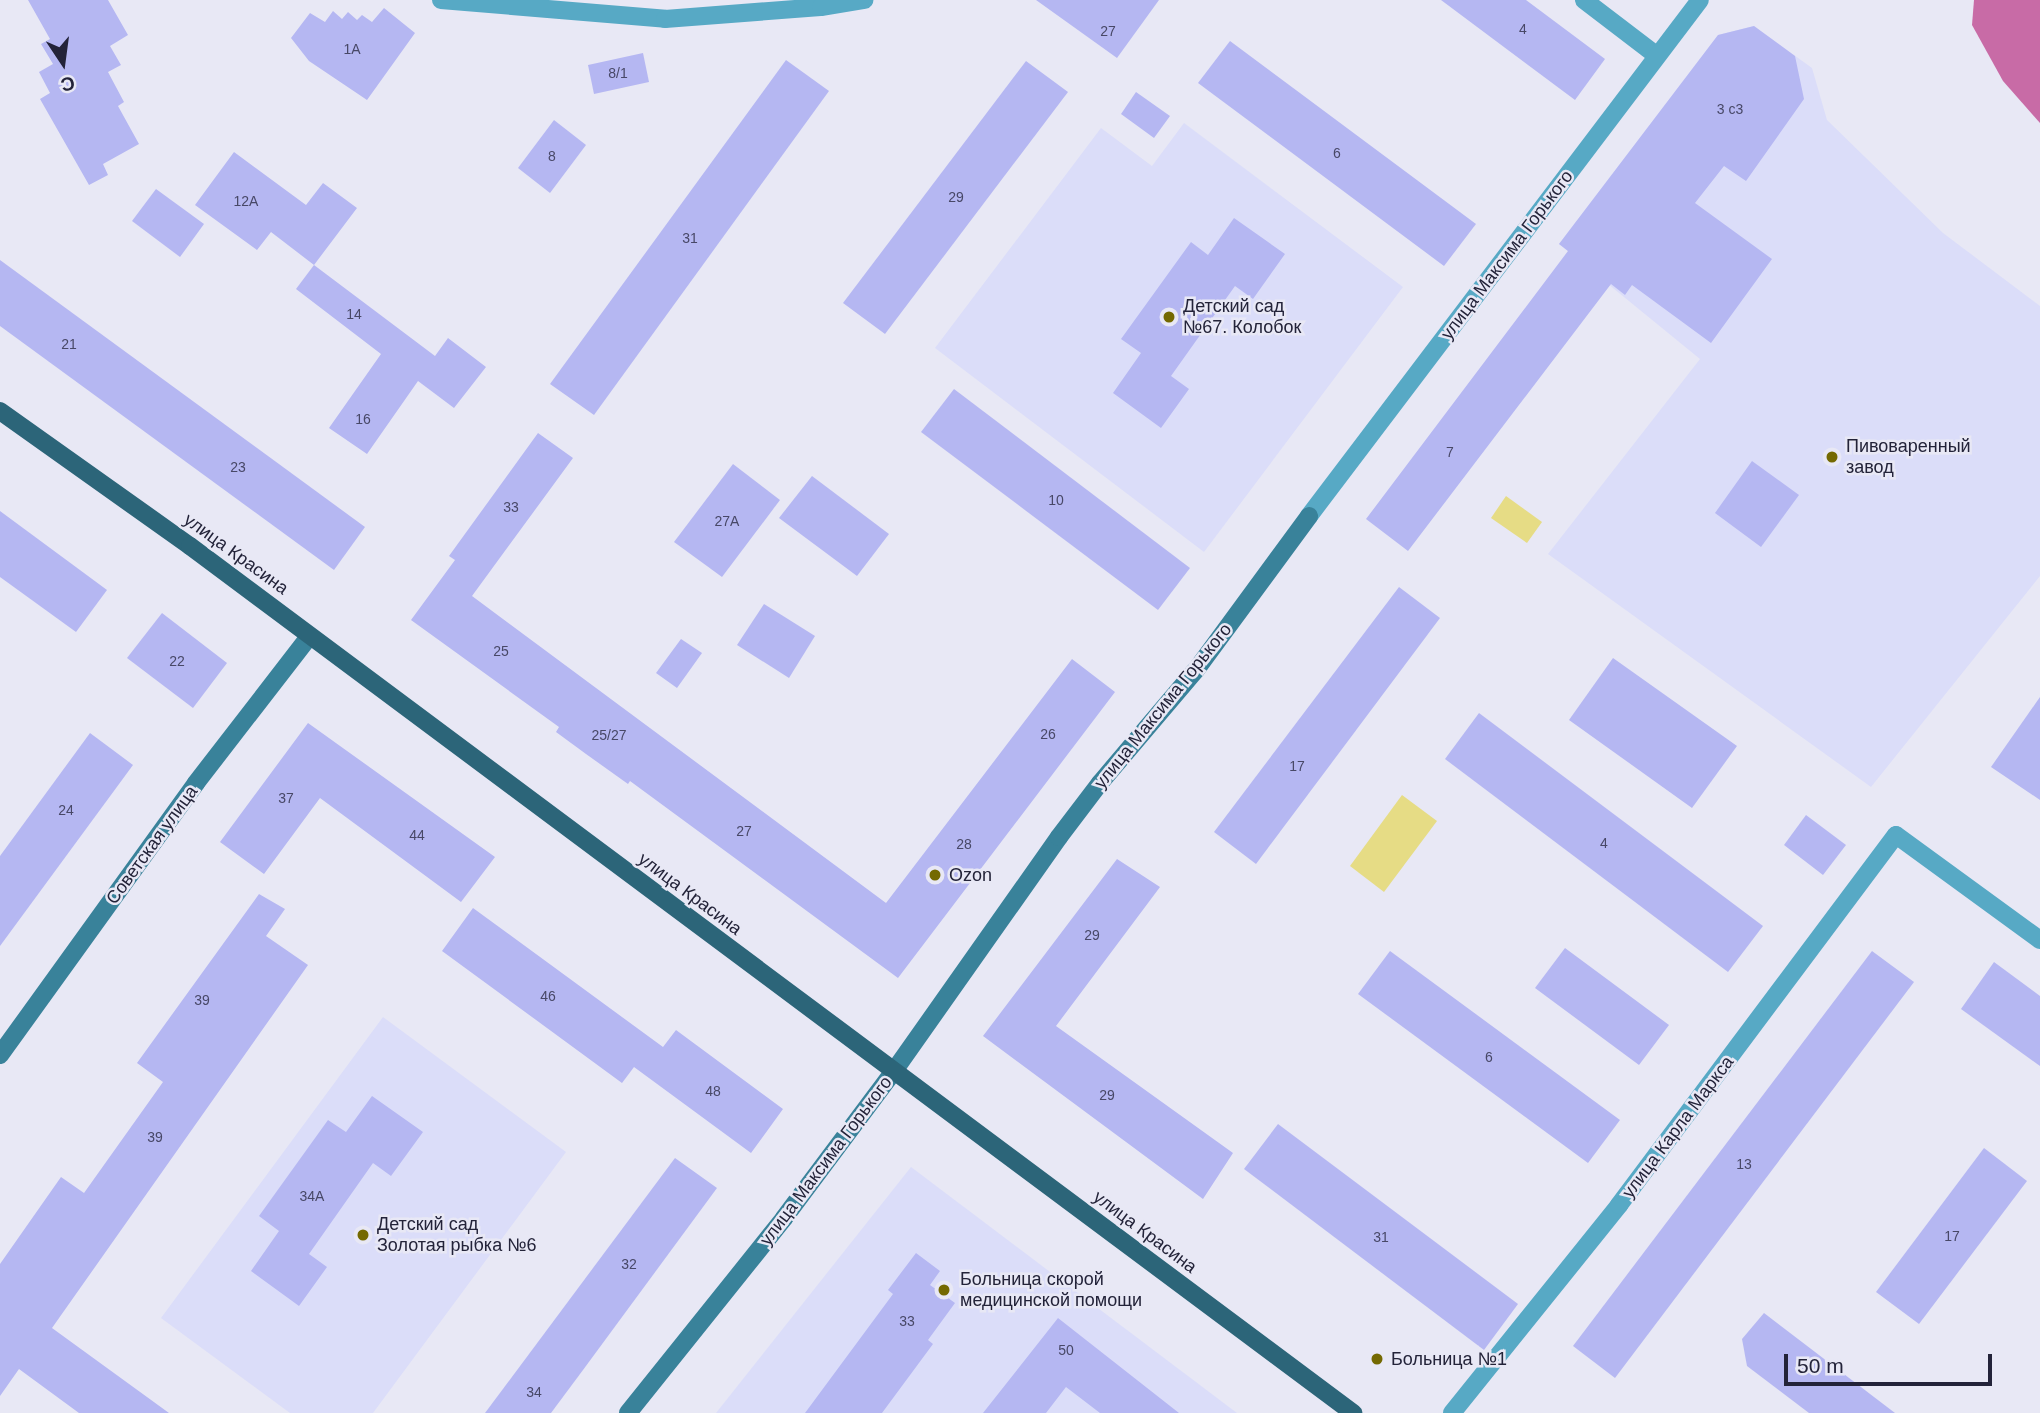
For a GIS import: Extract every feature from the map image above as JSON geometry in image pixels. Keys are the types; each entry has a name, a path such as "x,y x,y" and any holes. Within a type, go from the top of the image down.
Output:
{"main road":[{"name":"улица Красина","path":"0,411 190,546 1353,1413"}],"street":[{"path":"440,0 665,19 821,7 864,0"},
{"path":"1584,0 1656,55"},
{"name":"улица Максима Горького","path":"628,1413 784,1218 894,1072 1059,837 1100,783 1196,670 1309,516 1700,0"},
{"name":"Советская улица","path":"0,1055 196,783 309,637"},
{"name":"улица Карла Маркса","path":"1452,1413 1619,1205 1896,835 2040,940"}],"shaded area":[{"path":"1974,0 2040,0 2040,123 2003,81 1972,25"},
{"name":"Пивоваренный завод","path":"1754,26 1812,68 1827,120 1943,233 2040,306 2040,576 1871,787 1548,554 1700,359 1559,244 1718,35"},
{"name":"Детский сад №67. Колобок","path":"1184,123 1403,287 1204,552 935,348 1101,128 1152,166"},
{"path":"1506,496 1542,522 1527,543 1491,518"},
{"path":"1402,795 1437,821 1384,892 1350,866"},
{"name":"Детский сад Золотая рыбка №6","path":"383,1017 566,1152 373,1413 290,1413 161,1318"},
{"name":"Больница скорой медицинской помощи","path":"911,1167 1237,1413 716,1413"}],"building":[{"path":"28,0 108,0 128,35 110,46 121,65 108,72 124,102 118,106 139,144 103,164 108,175 89,185 40,99 50,93 39,72 53,64 41,44 50,39"},
{"path":"1036,0 1159,0 1117,58"},
{"path":"1441,0 1526,0 1605,59 1575,100"},
{"path":"384,8 415,33 367,100 309,61 291,38 310,13 325,22 333,11 342,19 348,12 357,20 362,15 372,22"},
{"path":"1754,26 1795,56 1804,99 1746,181 1724,166 1695,203 1772,259 1711,343 1632,285 1625,295 1611,284 1408,551 1366,519 1568,251 1559,244 1718,35"},
{"path":"1230,41 1476,224 1444,266 1198,83"},
{"path":"643,53 649,82 594,94 588,65"},
{"path":"786,60 829,91 594,415 550,384"},
{"path":"1026,61 1068,92 885,334 843,303"},
{"path":"1136,92 1170,116 1154,138 1121,114"},
{"path":"554,120 586,145 550,193 518,168"},
{"path":"234,152 306,205 323,183 357,208 314,265 271,232 257,250 195,205"},
{"path":"156,189 204,224 180,257 132,221"},
{"path":"1234,218 1285,254 1253,299 1235,286 1171,376 1189,389 1161,428 1113,393 1141,353 1121,339 1191,242 1208,255"},
{"path":"0,260 365,527 334,570 0,326"},
{"path":"314,265 435,356 448,338 486,367 454,408 418,381 367,454 329,428 381,354 296,289"},
{"path":"954,389 1190,568 1158,610 921,432"},
{"path":"538,433 573,458 472,596 886,903 1072,659 1115,692 898,978 630,781 628,784 556,732 559,727 411,620 455,560 449,556"},
{"path":"1752,461 1799,495 1761,547 1715,513"},
{"path":"733,464 780,500 722,577 674,542"},
{"path":"812,476 889,534 857,576 779,518"},
{"path":"0,511 107,590 76,632 0,577"},
{"path":"1399,587 1440,618 1256,864 1214,832"},
{"path":"764,604 815,636 789,678 737,645"},
{"path":"162,613 227,663 193,708 127,658"},
{"path":"681,639 702,653 677,688 656,673"},
{"path":"1613,658 1737,746 1692,808 1569,720"},
{"path":"2040,697 2040,800 1991,767"},
{"path":"1479,713 1763,926 1728,972 1445,759"},
{"path":"308,723 495,857 461,902 320,798 264,874 220,842"},
{"path":"90,733 133,765 0,946 0,856"},
{"path":"1806,815 1846,845 1823,875 1784,845"},
{"path":"1117,859 1160,887 1056,1026 1233,1153 1203,1199 983,1036"},
{"path":"259,894 285,909 266,936 308,965 52,1328 169,1413 79,1413 19,1369 0,1396 0,1264 61,1177 84,1193 163,1082 137,1063"},
{"path":"473,908 663,1047 676,1030 783,1109 751,1153 634,1067 622,1083 442,951"},
{"path":"1565,948 1669,1025 1639,1065 1535,988"},
{"path":"1390,951 1620,1120 1588,1163 1358,994"},
{"path":"1872,951 1914,982 1615,1378 1573,1346"},
{"path":"1994,962 2040,996 2040,1066 1961,1009"},
{"path":"372,1096 423,1132 391,1176 373,1163 309,1254 327,1267 299,1306 251,1271 279,1231 259,1216 328,1120 346,1132"},
{"path":"1278,1124 1518,1304 1484,1350 1244,1169"},
{"path":"1984,1148 2027,1181 1919,1324 1876,1292"},
{"path":"675,1158 717,1188 551,1413 485,1413"},
{"path":"916,1253 940,1271 930,1285 955,1303 928,1340 933,1344 882,1413 805,1413 893,1294 888,1290"},
{"path":"1764,1313 1895,1413 1809,1413 1747,1366 1742,1339"},
{"path":"1058,1318 1179,1413 1100,1413 1066,1387 1046,1413 983,1413"}],"place":[{"name":"Детский сад №67. Колобок","path":"1169,317"},
{"name":"Пивоваренный завод","path":"1832,457"},
{"name":"Ozon","path":"935,875"},
{"name":"Детский сад Золотая рыбка №6","path":"363,1235"},
{"name":"Больница скорой медицинской помощи","path":"944,1290"},
{"name":"Больница №1","path":"1377,1359"}]}
